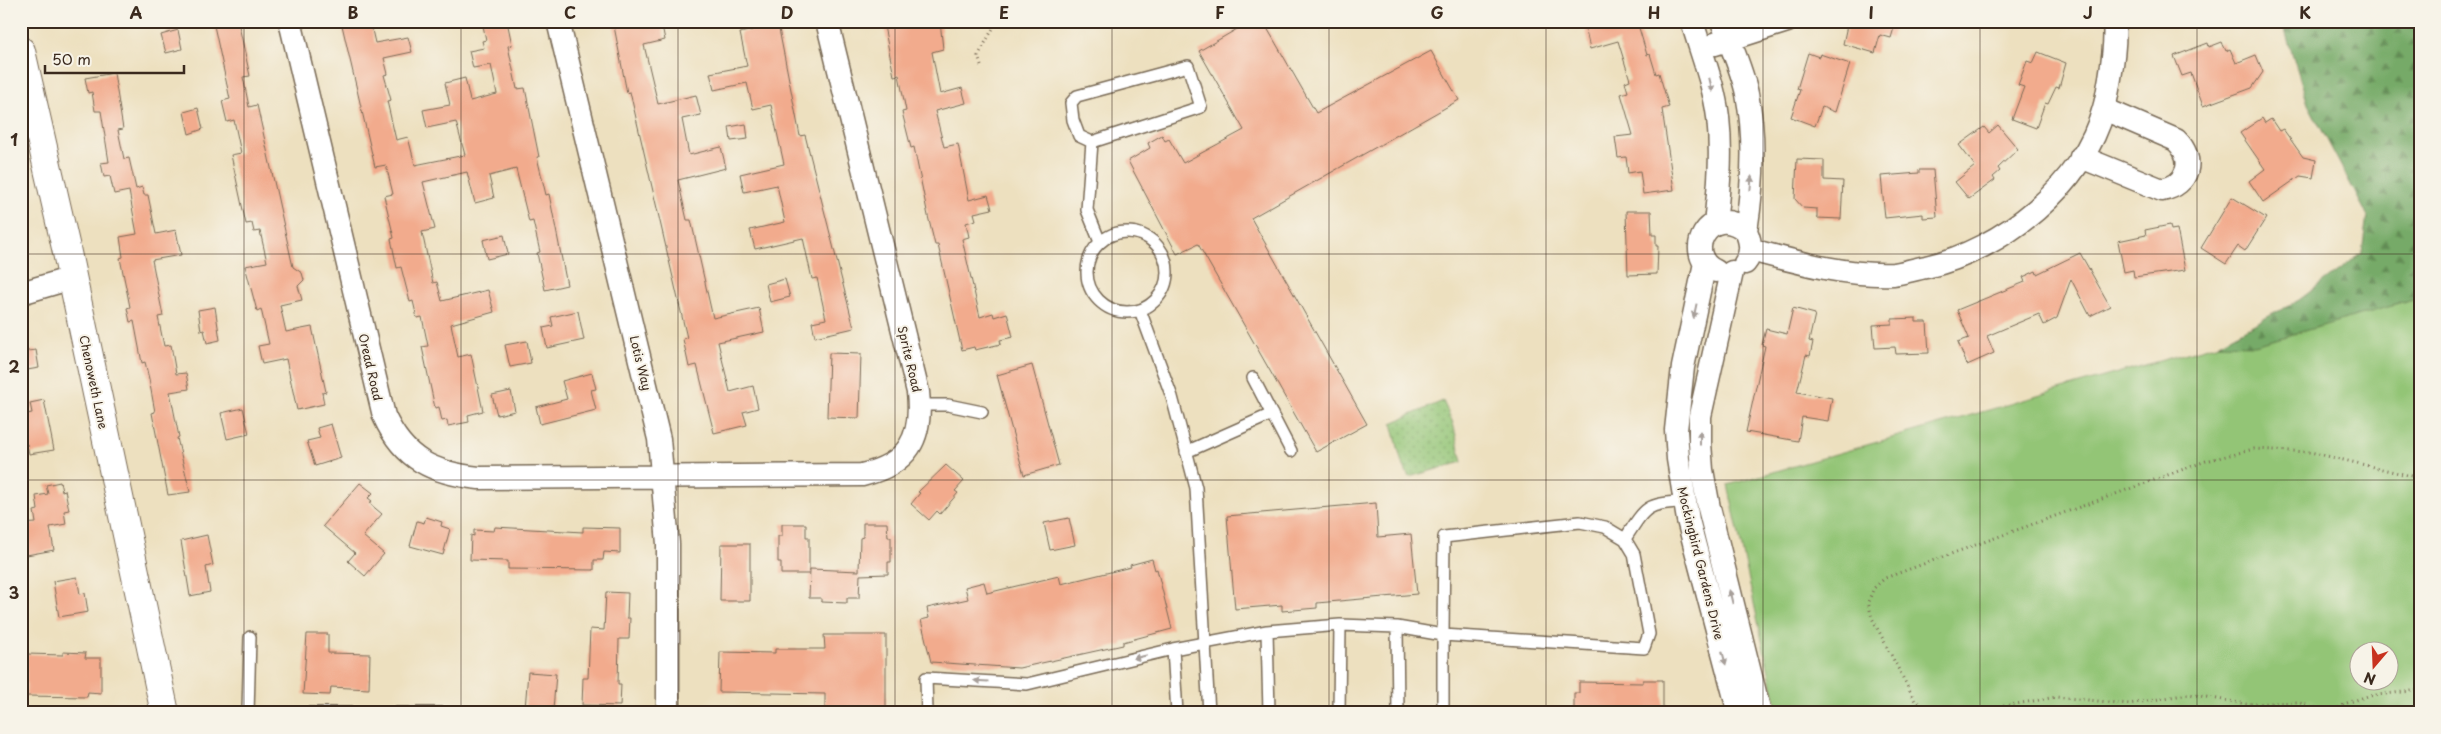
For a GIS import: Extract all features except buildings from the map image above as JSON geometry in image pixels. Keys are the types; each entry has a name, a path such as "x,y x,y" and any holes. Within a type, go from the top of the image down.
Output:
{"main road":[{"name":"Chenoweth Lane","path":"21,51 72,278 165,713"}],"street":[{"name":"Oread Road","path":"290,21 380,402 386,422 397,439 421,462 452,475 479,478 663,476"},
{"name":"Lotis Way","path":"558,21 659,439 668,544 668,713"},
{"name":"Sprite Road","path":"663,476 862,475 884,470 906,452 914,438 920,404 827,21"},
{"name":"Mockingbird Gardens Drive","path":"1692,21 1711,83 1718,125 1719,187 1714,224 1703,234 1700,244 1701,254 1705,263 1683,367 1676,430 1684,502 1739,713"},
{"path":"1700,48 1725,30 1787,21"},
{"path":"1714,224 1728,221 1738,224 1748,240 1843,271 1868,273 1894,274 1942,263 1991,243 2014,227 2057,191 2092,139 2104,109 2112,63 2114,21"},
{"path":"1705,263 1713,270 1722,273 1732,272 1742,267 1748,260 1752,130 1747,92 1725,30"},
{"path":"2081,157 2162,190 2174,187 2185,177 2188,163 2185,149 2176,140 2104,109"},
{"name":"Mockingbird Gardens Drive","path":"1732,272 1700,416 1702,470 1760,713"},
{"path":"21,293 72,278"}],"lane":[{"path":"1188,66 1201,107 1092,142 1079,136 1073,120 1071,104 1077,96 1188,66"},
{"path":"1092,142 1087,210 1100,242"},
{"path":"1129,232 1144,236 1157,246 1164,259 1167,275 1163,290 1154,302 1140,310 1124,312 1109,308 1097,299 1089,285 1086,270 1090,255 1100,242 1113,234 1129,232"},
{"path":"1140,310 1172,397 1196,488 1209,713"},
{"path":"1253,378 1291,451"},
{"path":"920,404 948,405 982,412"},
{"path":"1186,452 1272,414"},
{"path":"1625,539 1638,517 1647,508 1708,499"},
{"path":"926,713 926,678 1027,684 1173,649 1267,631 1340,625 1397,627 1443,635 1644,648 1649,634 1634,554 1625,539 1605,527 1580,522 1444,537 1443,635 1443,713"},
{"path":"1339,713 1340,625"},
{"path":"1397,627 1398,713"},
{"path":"1267,631 1269,713"},
{"path":"250,637 248,712 489,713"},
{"path":"1173,649 1177,713"}],"path":[{"path":"981,66 978,56 996,21"},
{"path":"1936,713 1915,701 1872,618 1868,602 1874,588 1886,578 2206,460 2254,449 2310,452 2420,478"},
{"path":"1964,713 2056,697 2129,704 2190,694 2246,704 2297,702 2324,711 2333,711 2347,703 2368,696 2420,690"}],"green space":[{"path":"2282,21 2420,21 2420,298 2255,345 2217,344 2299,300 2362,253 2367,215 2308,104"},
{"path":"2420,286 2420,713 1778,713 1728,485"},
{"path":"1443,401 1453,423 1462,462 1409,477 1401,460 1392,423"}]}
